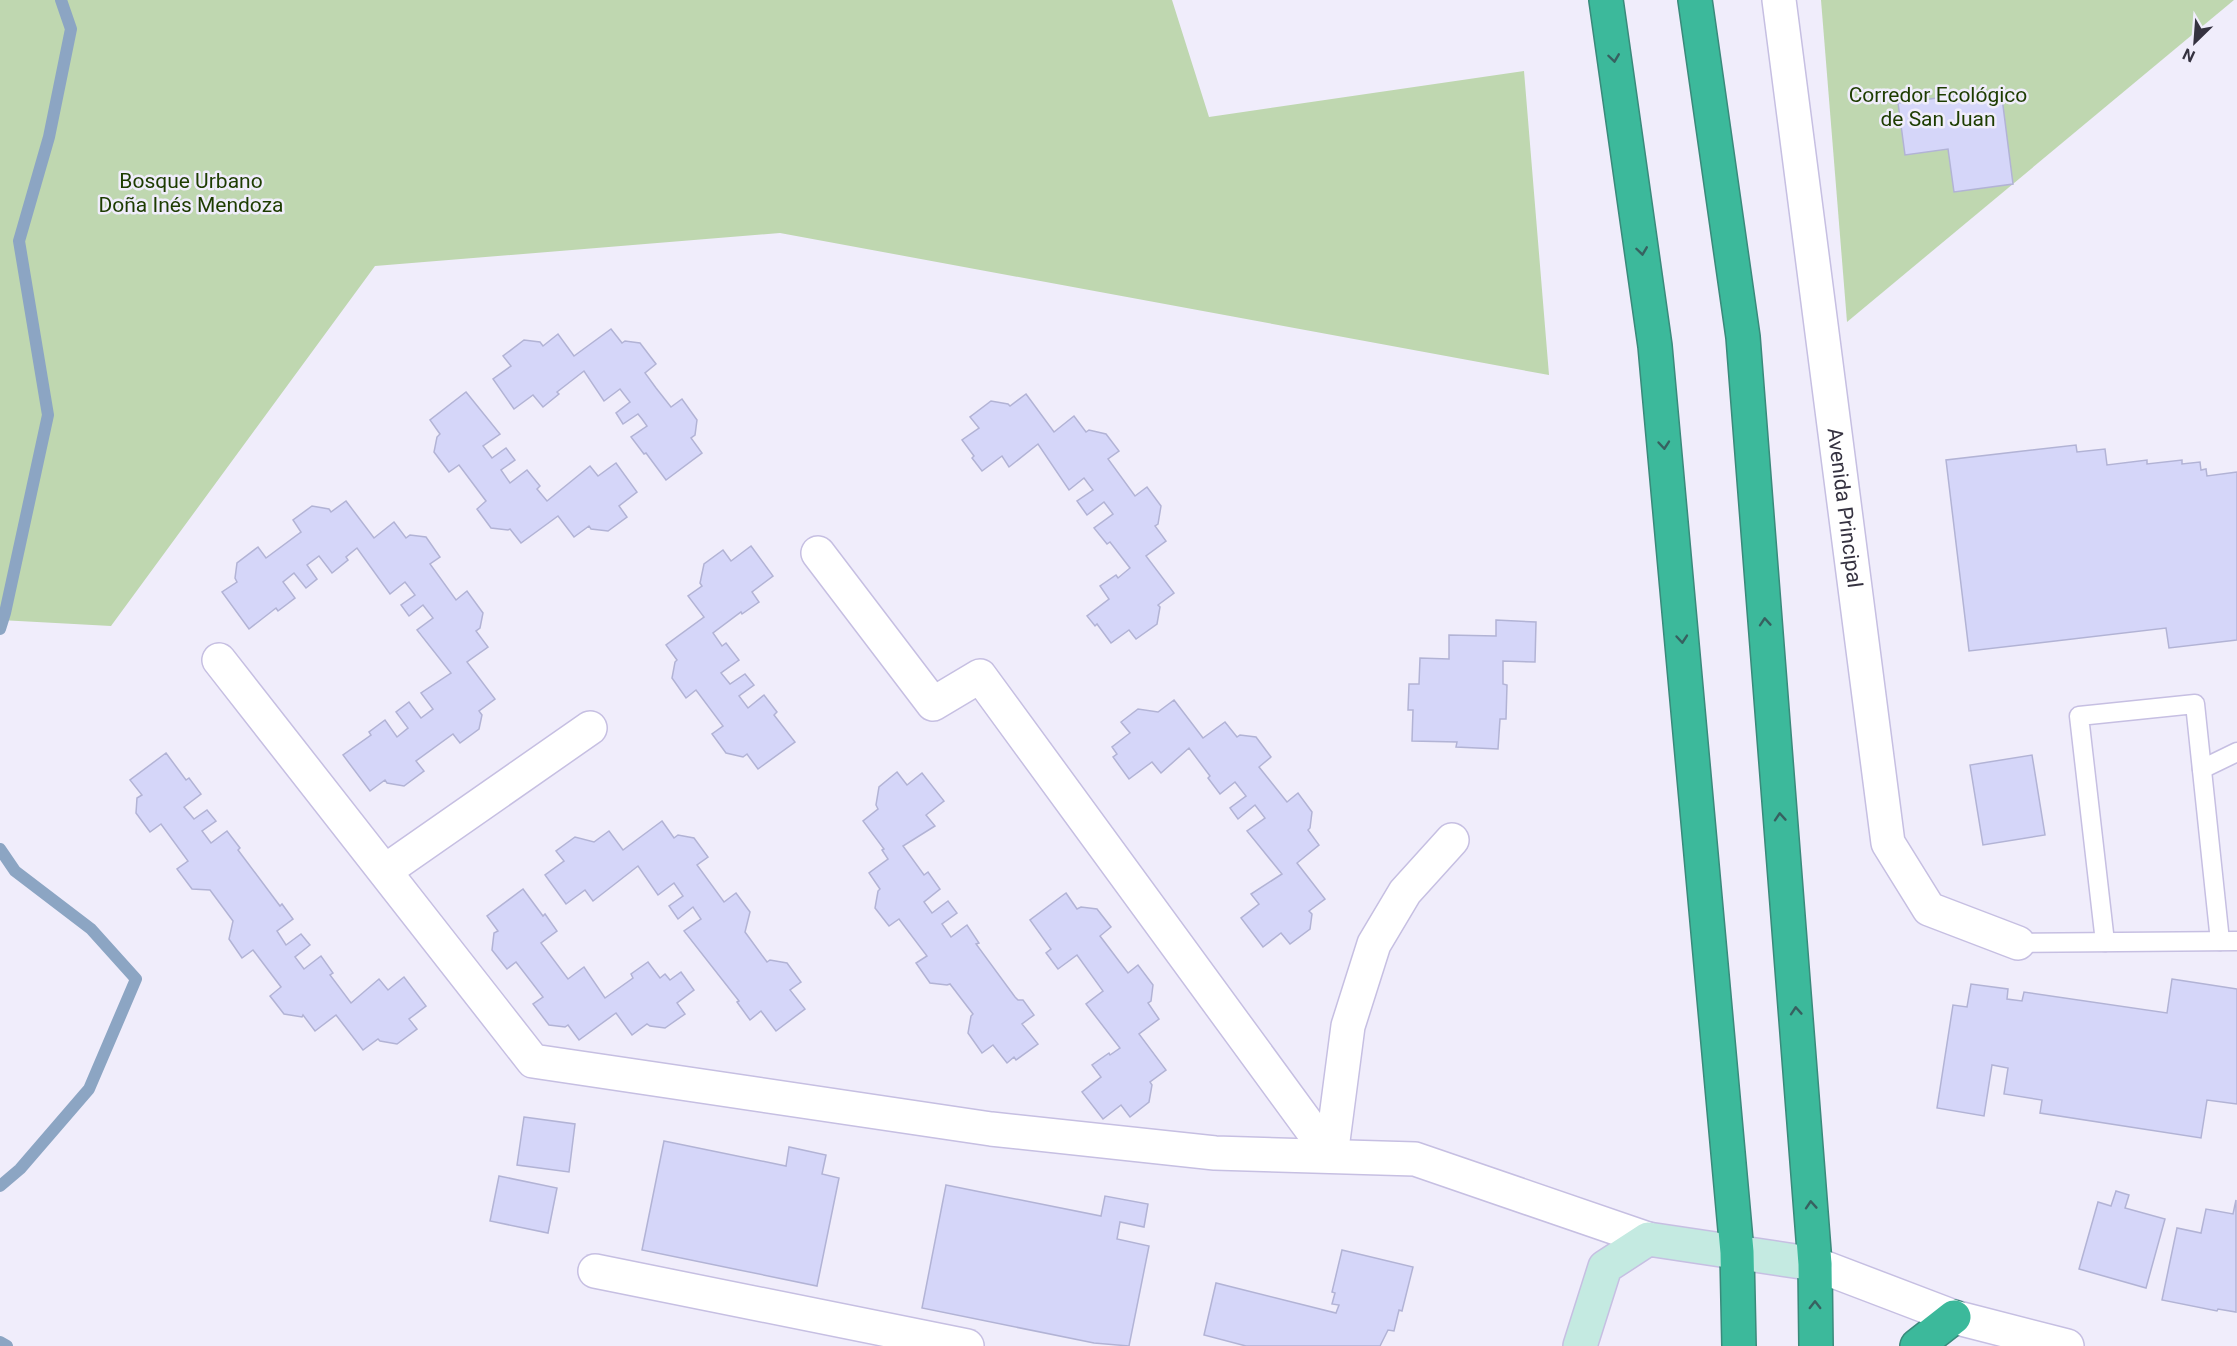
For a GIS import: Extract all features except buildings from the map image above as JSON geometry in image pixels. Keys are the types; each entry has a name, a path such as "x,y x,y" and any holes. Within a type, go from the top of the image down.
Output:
{"highway":[{"path":"1606,0 1655,346 1737,1252 1739,1346"},
{"path":"1695,0 1743,337 1815,1264 1816,1346"},
{"path":"1917,1346 1953,1317"}],"street":[{"name":"Avenida Principal","path":"1779,0 1888,843 1929,909 2018,943"},
{"path":"818,553 933,704 980,676 1331,1156"},
{"path":"219,660 533,1061 991,1129 1215,1153 1415,1159 1648,1239 1815,1264 1953,1317 2067,1346"},
{"path":"385,871 590,728"},
{"path":"1331,1156 1348,1026 1374,944 1406,892 1452,840"},
{"path":"1580,1346 1605,1267 1648,1239"},
{"path":"595,1271 967,1346"}],"lane":[{"path":"2018,943 2228,941 2202,769 2196,705 2079,716 2105,942"},
{"path":"2202,769 2237,752"}],"green space":[{"name":"Bosque Urbano Doña Inés Mendoza","path":"0,0 1172,0 1209,117 1524,71 1549,375 780,233 375,266 111,626 0,620"},
{"name":"Corredor Ecológico de San Juan","path":"1821,0 2234,0 1847,322"}],"waterway":[{"path":"0,629 48,415 19,241 49,137 71,29 61,0"},
{"path":"0,849 15,871 91,929 136,979 89,1089 20,1169 0,1186"},
{"path":"0,1342 7,1346"}]}
